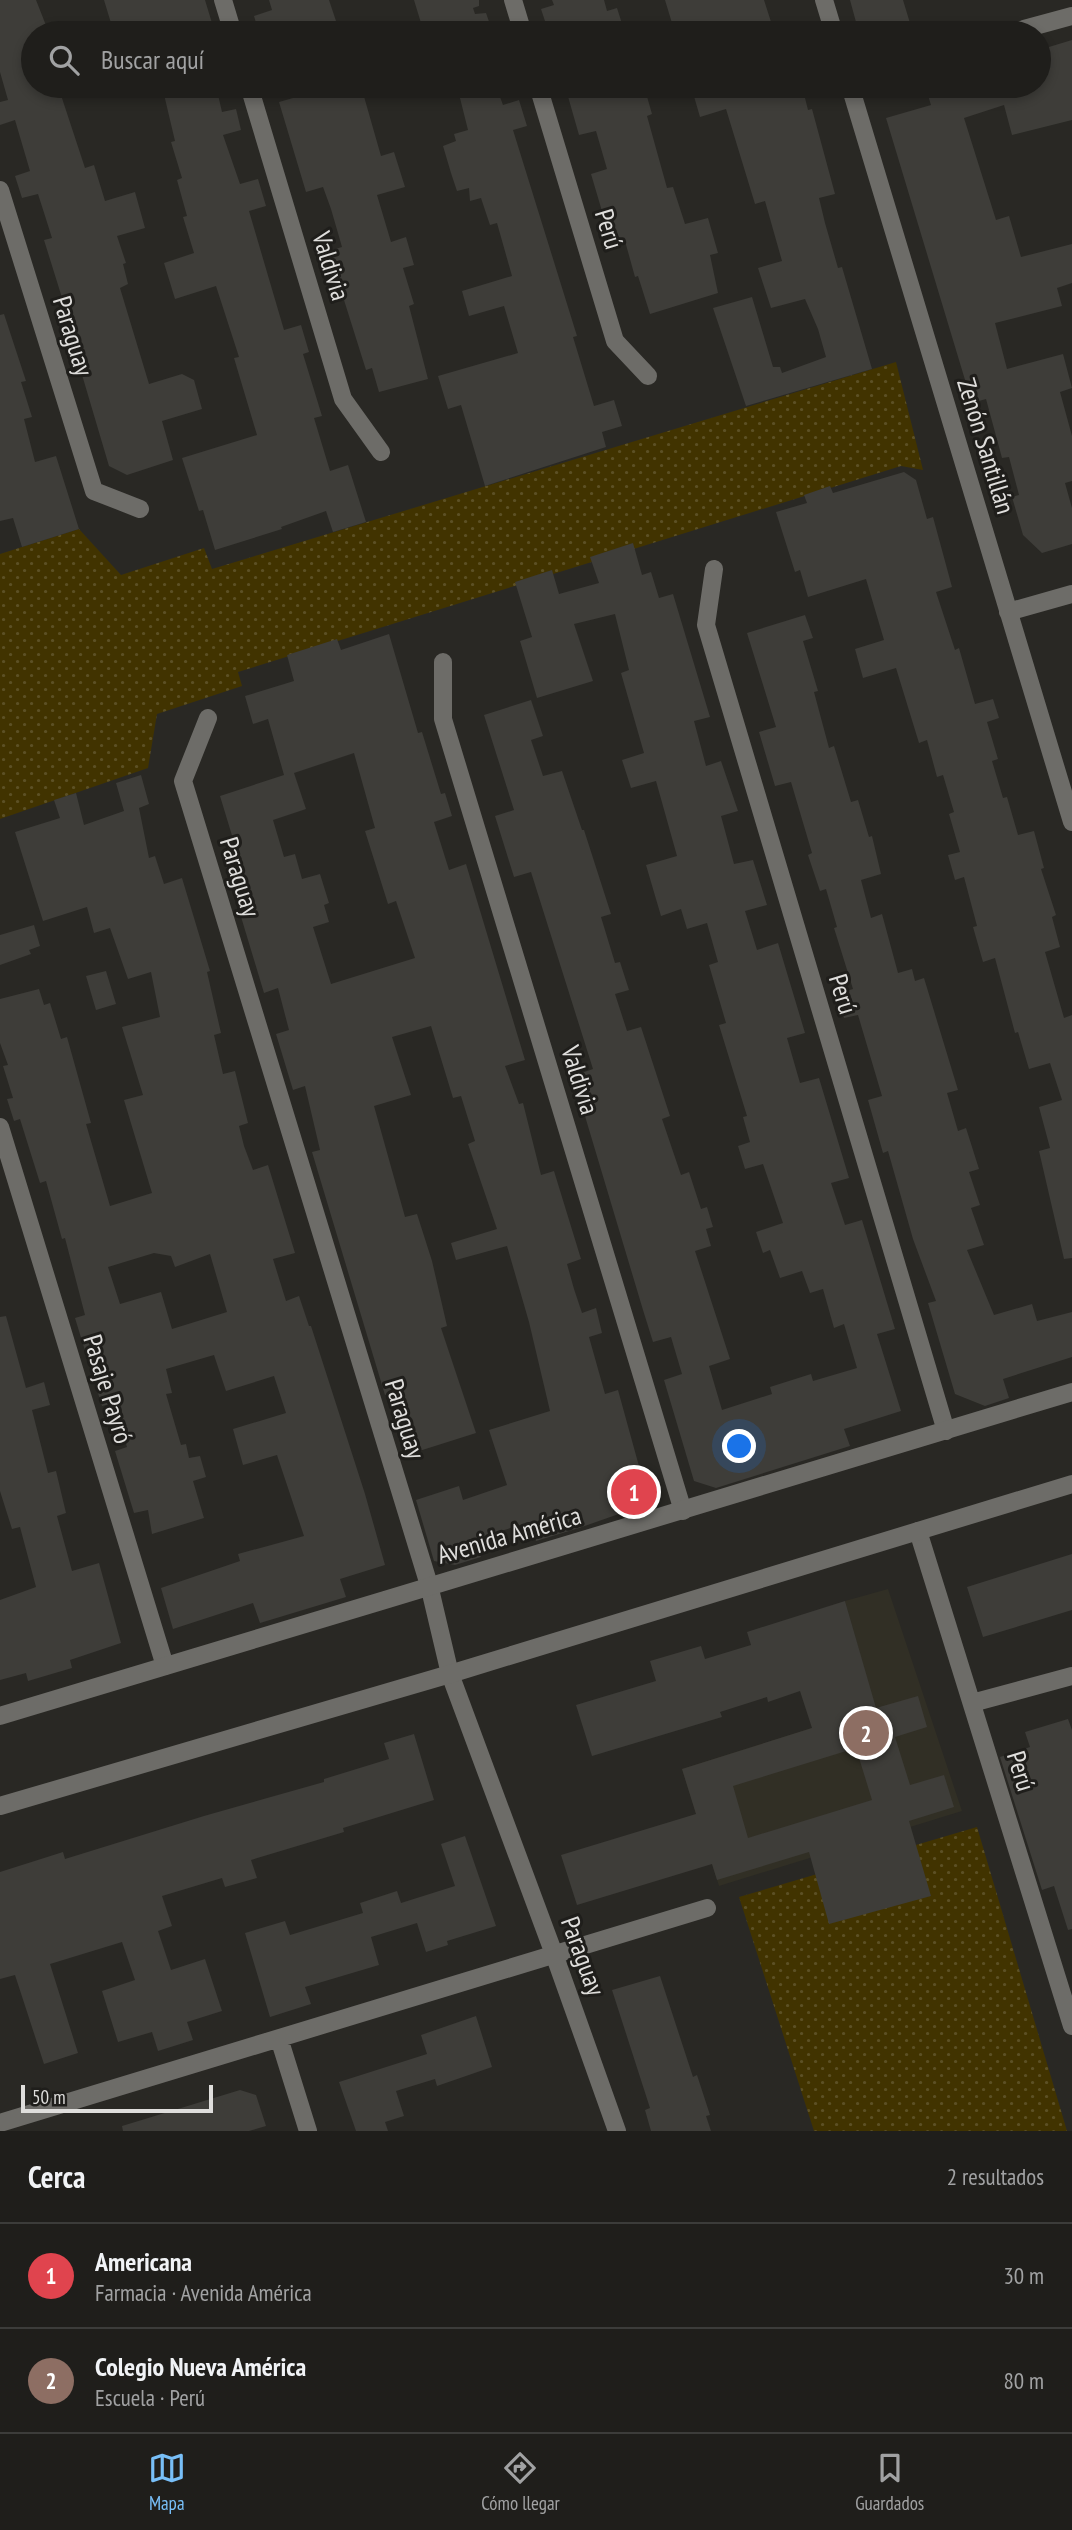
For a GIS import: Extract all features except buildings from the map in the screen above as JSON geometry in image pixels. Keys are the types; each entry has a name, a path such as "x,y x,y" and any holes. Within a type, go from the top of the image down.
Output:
{"street":[{"path":"223,0 229,21"},
{"path":"513,0 519,21"},
{"path":"824,0 830,21"},
{"path":"1051,22 1072,16"},
{"name":"Valdivia","path":"253,98 343,399 381,452"},
{"name":"Perú","path":"542,98 615,341 648,376"},
{"name":"Zenón Santillán","path":"854,98 1072,822"},
{"name":"Paraguay","path":"0,190 94,491 140,509"},
{"name":"Perú","path":"714,569 706,625 946,1431"},
{"path":"1008,612 1072,594"},
{"name":"Valdivia","path":"443,662 443,719 683,1511"},
{"name":"Paraguay","path":"208,718 183,781 429,1586 450,1674 617,2131"},
{"name":"Pasaje Payró","path":"0,1127 165,1666"},
{"name":"Avenida América","path":"0,1716 1072,1392"},
{"path":"0,1806 450,1674 1072,1484"},
{"name":"Perú","path":"918,1531 1072,2026"},
{"path":"972,1703 1072,1676"},
{"path":"3,2120 707,1908"},
{"path":"279,2038 308,2131"}],"shaded area":[{"path":"896,362 923,470 901,466 238,672 242,686 157,714 148,768 0,819 0,554 79,529 121,575 204,548 212,569"},
{"path":"888,1589 962,1811 719,1886 682,1769 875,1708 845,1601"},
{"path":"977,1827 1067,2131 814,2131 739,1897"}],"place":[{"name":"Americana","path":"634,1492"},
{"name":"Colegio Nueva América","path":"866,1733"}]}
